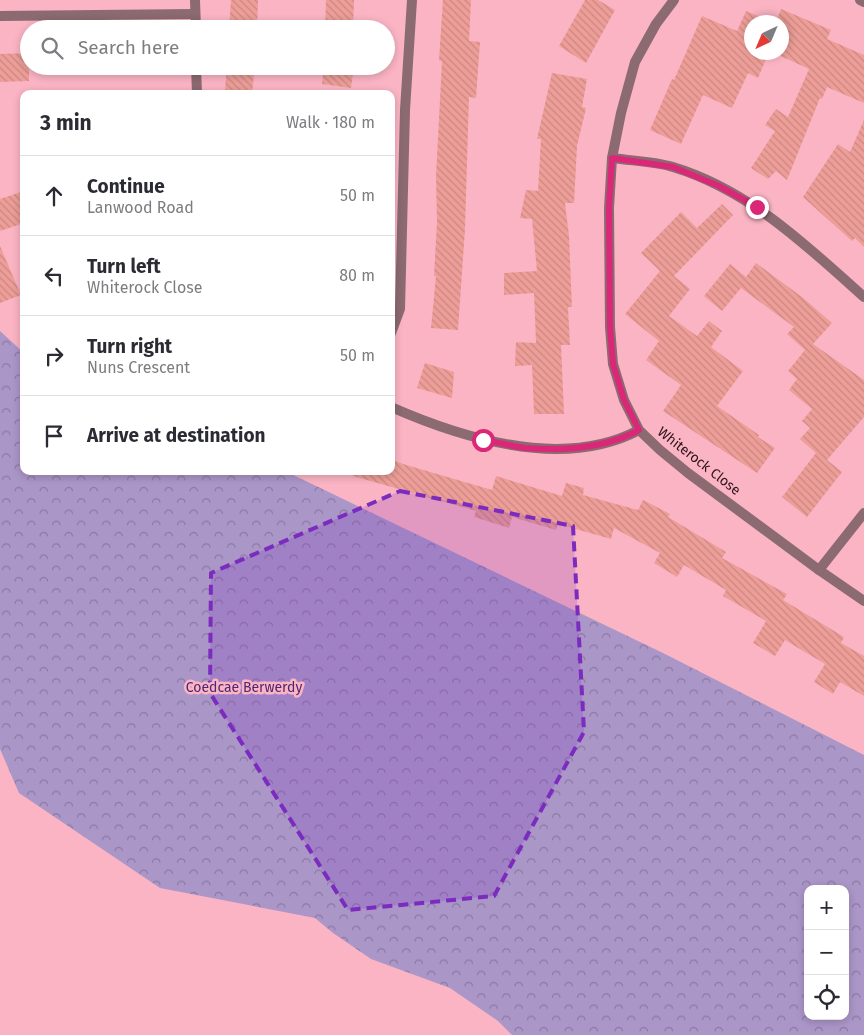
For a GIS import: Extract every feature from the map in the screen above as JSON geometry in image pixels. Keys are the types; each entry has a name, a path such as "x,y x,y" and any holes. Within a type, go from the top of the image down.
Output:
{"street":[{"path":"195,0 195,20"},
{"path":"395,322 400,309 405,110 412,0"},
{"name":"Whiterock Close","path":"674,0 656,24 635,62 621,112 612,158 609,208 610,327 613,364 624,400 639,430 660,450 819,570 864,601"},
{"path":"860,0 864,2"},
{"path":"0,16 195,14"},
{"path":"196,75 197,90"},
{"path":"612,158 673,167 719,186 742,198 799,239 864,297"},
{"path":"395,409 446,429 483,440 524,448 562,449 596,444 625,437 639,430"},
{"path":"819,570 864,512"}],"highlighted area":[{"path":"400,491 573,526 584,732 494,896 348,910 210,693 211,573"}],"green space":[{"name":"Coedcae Berwerdy","path":"0,331 20,349 20,475 293,475 665,654 864,755 864,1035 512,1035 498,1021 450,988 371,959 315,918 160,888 19,793 0,749"}],"building":[{"path":"231,0 258,0 257,20 230,20"},
{"path":"326,0 354,0 353,20 325,20"},
{"path":"443,0 471,0 469,41 480,42 476,98 469,97 465,229 458,330 431,328 436,276 434,276 437,222 436,176 442,61 439,60"},
{"path":"585,0 598,0 615,10 586,63 559,46"},
{"path":"781,9 831,30 827,39 864,55 864,103 827,87 822,99 820,98 787,180 776,171 768,179 751,168 775,131 765,125 776,109 788,117 809,69 789,60 789,15 779,15"},
{"path":"746,11 755,15 744,15"},
{"path":"744,15 744,60 766,60 758,78 748,73 732,108 703,95 681,144 650,130 702,16 737,31"},
{"path":"20,53 20,75 29,75 29,81 0,82 0,54"},
{"path":"552,73 587,79 582,107 586,108 577,146 574,203 565,203 569,236 572,307 568,307 570,345 561,345 564,414 534,414 532,365 515,366 516,342 536,343 534,293 504,295 504,273 537,271 532,219 520,218 526,190 538,191 541,139 537,139"},
{"path":"226,75 254,75 252,90 225,90"},
{"path":"323,75 353,75 351,88 322,84"},
{"path":"864,120 864,247 855,238 852,241 803,197 838,144 850,152"},
{"path":"20,192 20,224 0,231 0,199"},
{"path":"722,204 733,215 674,276 690,289 669,316 697,336 709,321 722,331 711,347 743,371 717,406 775,448 757,473 663,411 681,385 646,360 659,341 625,314 660,271 641,253 681,212 697,228"},
{"path":"0,246 20,295 0,303"},
{"path":"756,263 802,297 832,323 813,344 864,380 864,417 827,460 842,472 807,517 782,497 816,453 800,439 810,428 802,421 812,409 789,390 797,379 788,371 805,350 787,334 794,327 741,288 722,311 704,296 730,264 746,277"},
{"path":"425,363 454,372 452,398 417,388"},
{"path":"395,461 492,490 496,476 562,496 566,483 584,488 583,495 638,510 643,500 670,514 668,517 726,552 722,558 787,594 783,600 844,637 841,643 864,656 864,696 840,682 833,694 814,682 825,664 785,640 775,656 753,643 766,621 723,596 726,590 684,565 677,577 654,563 660,553 614,528 611,539 558,524 556,530 512,517 509,528 474,517 476,511 353,476 395,475"}],"route":[{"path":"483,440 524,448 562,449 625,437 639,430 624,400 613,364 608,265 612,158 673,167 719,186 757,207"}]}
